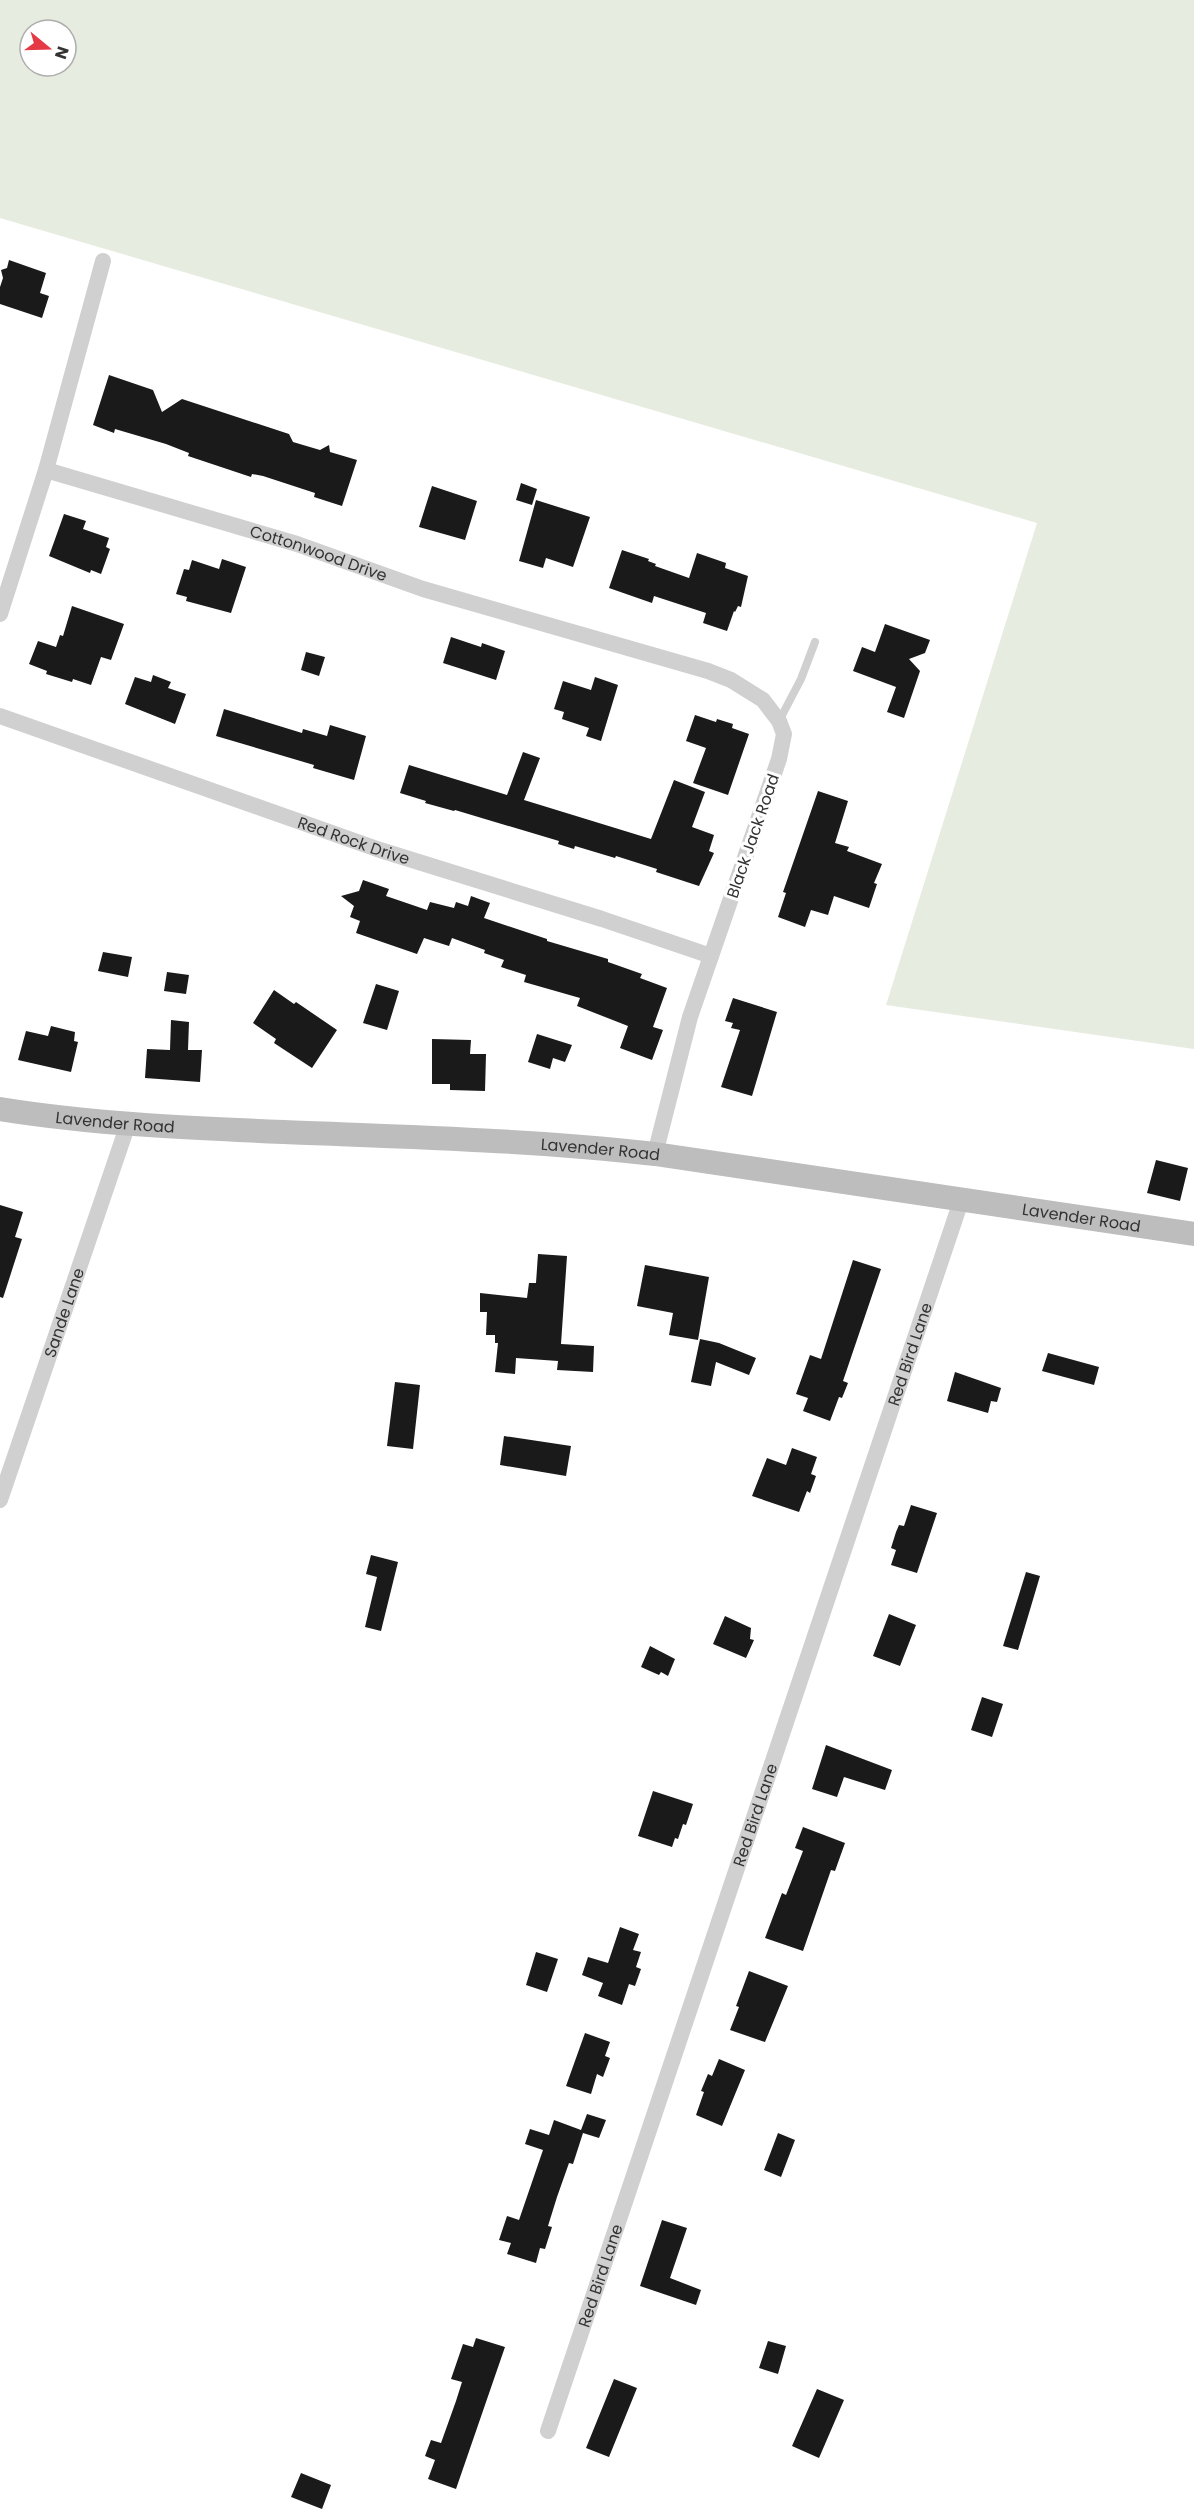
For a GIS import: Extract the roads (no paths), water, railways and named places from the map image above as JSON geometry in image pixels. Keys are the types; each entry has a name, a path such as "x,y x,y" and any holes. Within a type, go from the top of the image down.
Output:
{"street":[{"path":"0,614 46,470 103,261"},
{"name":"Cottonwood Drive","path":"46,470 297,544 423,589 590,636 731,680 763,700 779,721"},
{"name":"Red Rock Drive","path":"0,716 380,850 602,919 711,956"},
{"name":"Black Jack Road","path":"655,1154 690,1017 779,759 784,734 779,721"},
{"name":"Lavender Road","path":"0,1108 60,1118 128,1124 534,1142 655,1154 1194,1234"},
{"name":"Sande Lane","path":"0,1500 128,1124"},
{"name":"Red Bird Lane","path":"548,2431 961,1201"}],"lane":[{"path":"779,721 801,679 814,642"}]}
